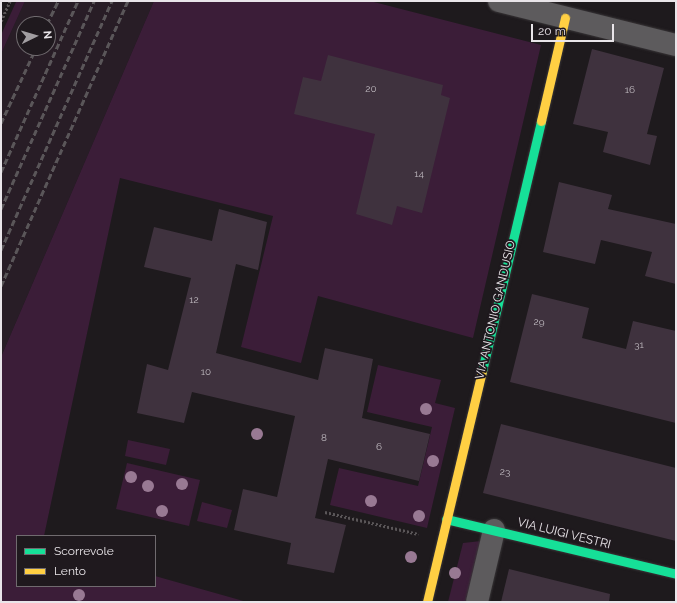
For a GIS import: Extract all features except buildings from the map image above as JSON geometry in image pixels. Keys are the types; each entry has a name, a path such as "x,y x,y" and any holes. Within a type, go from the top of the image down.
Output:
{"street":[{"path":"499,1 676,45"},
{"name":"VIA ANTONIO GANDUSIO","path":"427,602 566,18"},
{"name":"VIA LUIGI VESTRI","path":"446,519 676,574"},
{"path":"477,602 494,530"}],"path":[{"path":"1,21 10,1"},
{"path":"325,512 441,540"}],"shaded area":[{"path":"25,1 154,1 1,357 1,54 16,21 16,56 56,56 56,16 18,16"},
{"path":"25,1 18,16 16,16 16,21 1,54 1,35 16,2"},
{"path":"154,1 370,1 541,45 473,338 318,296 301,363 241,347 273,216 120,178 44,535 16,535 16,587 156,587 156,576 247,602 1,602 1,357"},
{"path":"378,365 441,380 435,403 455,408 427,528 330,505 339,468 418,486 432,427 367,412"},
{"path":"128,440 170,449 166,465 125,456"},
{"path":"127,463 200,480 189,526 116,509"},
{"path":"202,502 232,510 227,528 197,521"},
{"path":"481,541 466,602 448,602 463,543"}],"railway":[{"path":"51,16 58,1"},
{"path":"1,172 78,1"},
{"path":"1,209 94,1"},
{"path":"1,250 112,1"},
{"path":"1,286 128,1"},
{"path":"1,123 32,56"}],"traffic: fast":[{"path":"482,371 541,121"},
{"path":"446,519 676,574"}],"traffic: slow":[{"path":"541,121 565,18"},
{"path":"427,602 482,371"}]}
